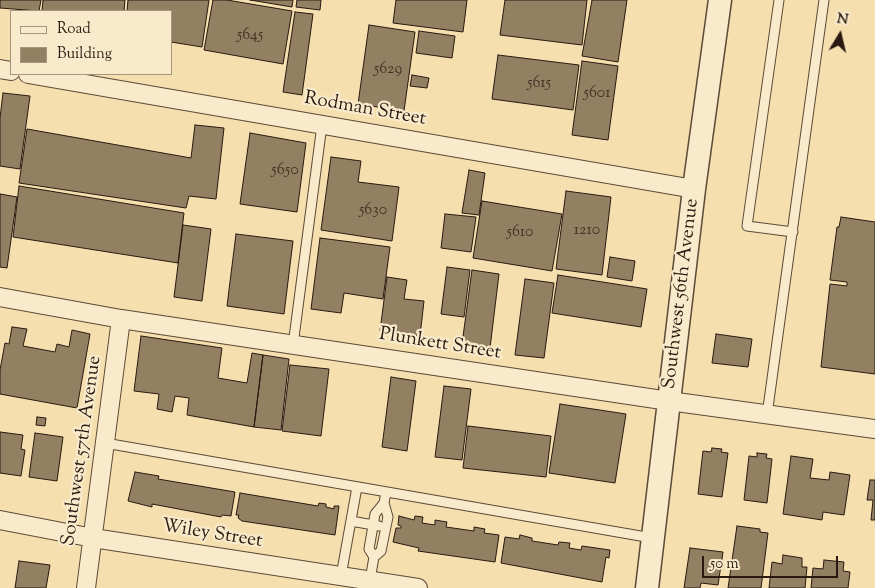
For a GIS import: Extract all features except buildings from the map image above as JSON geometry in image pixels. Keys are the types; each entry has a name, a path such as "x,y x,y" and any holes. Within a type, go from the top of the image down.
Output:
{"street":[{"name":"Southwest 56th Avenue","path":"647,588 694,189 720,0"},
{"name":"Rodman Street","path":"34,75 694,189"},
{"name":"Plunkett Street","path":"0,297 121,319 293,345 669,401 875,429"},
{"name":"Southwest 57th Avenue","path":"86,588 121,319"},
{"name":"Wiley Street","path":"0,520 92,538 418,588"}],"lane":[{"path":"779,0 747,226 793,232"},
{"path":"767,415 824,0"},
{"path":"293,345 322,125"},
{"path":"105,444 653,538"},
{"path":"341,576 357,487"},
{"path":"374,557 381,551 387,527 388,517 384,503 386,492"},
{"path":"370,580 374,557 370,549 373,524 375,514 384,503"},
{"path":"351,521 387,527"}]}
